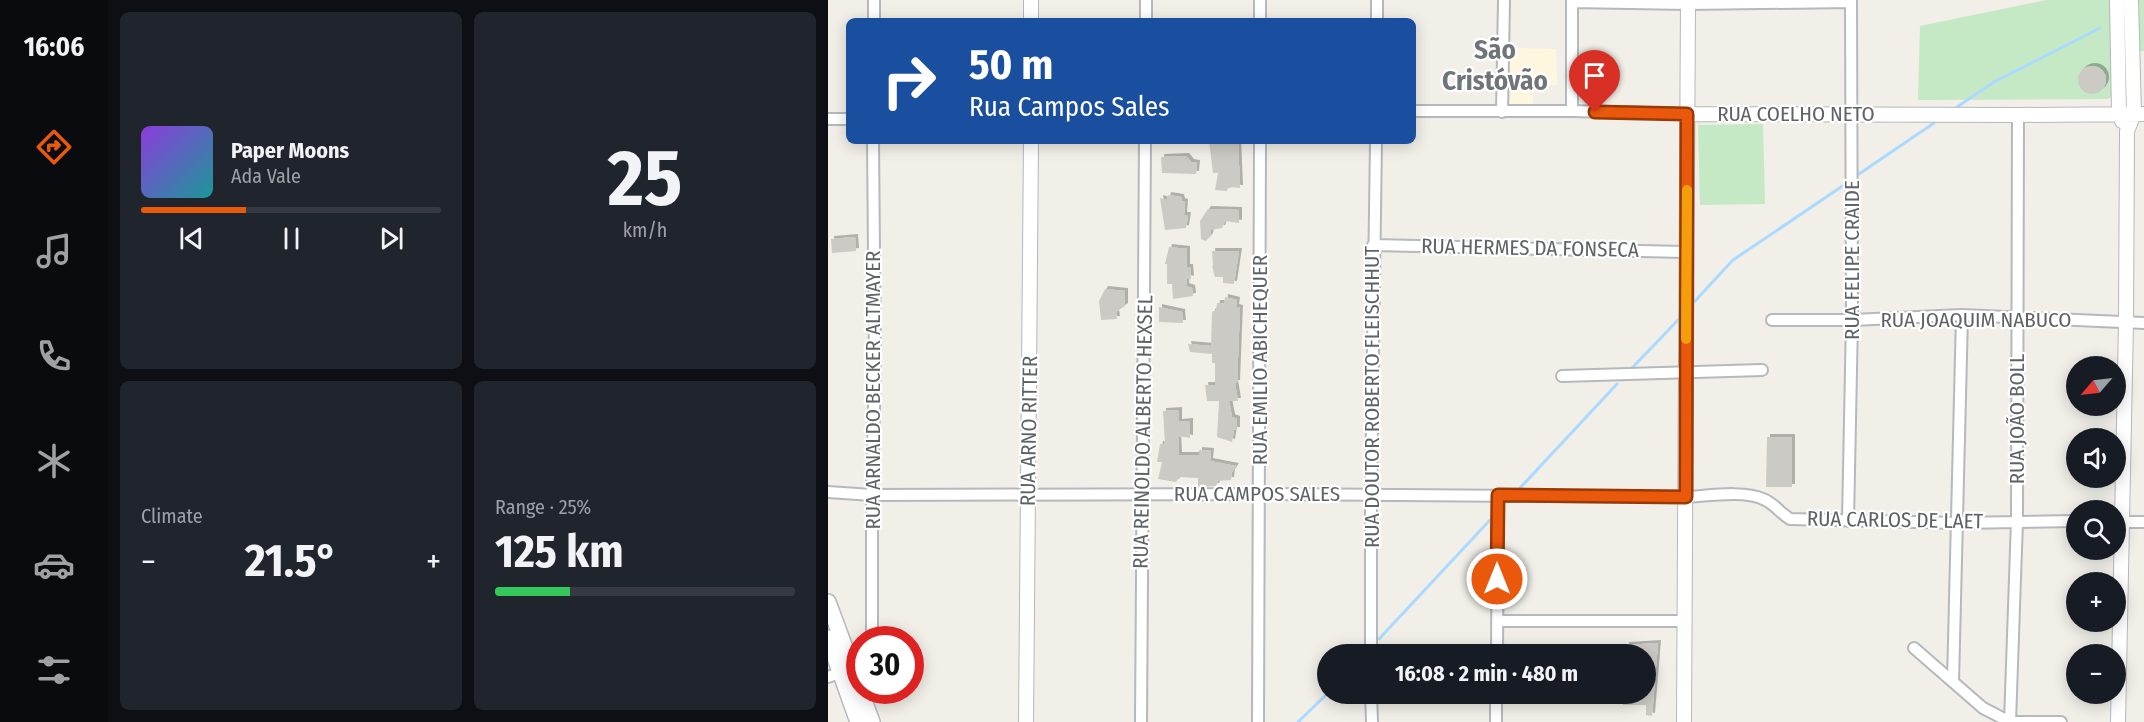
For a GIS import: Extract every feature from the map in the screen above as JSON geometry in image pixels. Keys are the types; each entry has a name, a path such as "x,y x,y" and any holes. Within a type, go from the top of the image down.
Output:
{"main road":[{"path":"828,602 858,722"},
{"path":"828,638 845,671"},
{"path":"866,704 873,722"}],"street":[{"path":"874,0 874,18"},
{"path":"1031,0 1031,18"},
{"path":"1146,0 1146,18"},
{"path":"1260,0 1260,18"},
{"path":"1377,0 1377,18"},
{"path":"1502,112 1504,0"},
{"path":"2116,0 2119,114 2127,131 2126,322 2120,500"},
{"path":"2127,131 2139,114 2131,0"},
{"path":"1572,111 1572,1 1851,1"},
{"name":"RUA FELIPE CRAIDE","path":"1848,521 1852,320 1851,1"},
{"path":"1684,722 1688,2"},
{"name":"RUA COELHO NETO","path":"1416,111 1687,114 2139,114"},
{"name":"RUA JOÃO BOLL","path":"2010,722 2016,521 2018,115"},
{"path":"828,119 846,119"},
{"name":"RUA ARNALDO BECKER ALTMAYER","path":"872,626 875,363 873,144"},
{"name":"RUA ARNO RITTER","path":"1026,722 1032,144"},
{"name":"RUA REINOLDO ALBERTO HEXSEL","path":"1141,722 1145,144"},
{"name":"RUA EMILIO ABICHEQUER","path":"1258,722 1260,144"},
{"name":"RUA DOUTOR ROBERTO FLEISCHHUT","path":"1371,644 1373,245 1376,144"},
{"name":"RUA HERMES DA FONSECA","path":"1373,245 1686,252"},
{"path":"1953,682 1962,315"},
{"name":"RUA JOAQUIM NABUCO","path":"1772,320 1852,320 1962,315 2144,323"},
{"path":"1562,376 1762,370"},
{"name":"RUA CAMPOS SALES","path":"828,492 872,495 1259,494 1686,497"},
{"path":"1497,644 1498,495"},
{"name":"RUA CARLOS DE LAET","path":"1686,497 1749,495 1761,497 1790,519 1958,523 2066,521"},
{"path":"2126,522 2144,522"},
{"path":"2118,722 2119,560"},
{"path":"1497,621 1685,621"},
{"path":"1914,648 1983,708 2010,722 2061,722"},
{"path":"1371,704 1372,722"},
{"path":"1496,704 1496,722"}],"shaded area":[{"path":"1509,48 1556,49 1557,85 1533,85 1533,105 1510,105"}],"green space":[{"path":"2046,0 2111,0 2111,97 2108,99 1918,100 1920,26"},
{"path":"2137,0 2144,0 2144,51 2138,51"},
{"path":"1763,124 1765,204 1700,205 1698,125"}],"building":[{"path":"2092,66 2102,70 2106,80 2102,90 2092,94 2082,90 2078,80 2082,70"},
{"path":"1209,144 1238,144 1240,188 1228,187 1227,191 1215,190 1218,173 1213,173"},
{"path":"1186,156 1191,162 1197,163 1196,174 1162,173 1161,157"},
{"path":"1168,195 1181,197 1185,202 1184,215 1188,215 1186,228 1165,230 1160,198 1167,200"},
{"path":"1208,209 1239,210 1239,223 1225,221 1222,228 1211,230 1206,241 1201,239 1200,221"},
{"path":"855,237 856,251 832,253 831,239"},
{"path":"1169,247 1187,249 1187,267 1190,267 1191,279 1187,278 1186,286 1192,288 1193,296 1173,299 1172,284 1167,284 1167,264 1165,264"},
{"path":"1212,251 1239,251 1234,284 1223,283 1223,277 1215,277"},
{"path":"1105,289 1125,291 1125,306 1116,312 1117,319 1101,320 1099,301"},
{"path":"1225,297 1237,300 1236,307 1240,308 1237,383 1235,383 1238,401 1229,401 1232,417 1237,419 1237,430 1234,430 1232,442 1217,437 1219,401 1207,401 1205,385 1215,385 1215,363 1212,363 1212,354 1190,352 1188,344 1211,346 1212,312 1216,310 1217,303 1224,303"},
{"path":"1159,307 1182,312 1183,323 1159,322"},
{"path":"1179,410 1179,422 1190,421 1190,438 1178,436 1179,455 1199,455 1199,450 1211,451 1210,461 1236,466 1231,480 1218,481 1216,486 1198,487 1198,478 1179,477 1176,482 1158,479 1162,462 1157,462 1160,444 1165,444 1163,411"},
{"path":"1767,437 1792,437 1792,487 1766,487"},
{"path":"1658,643 1656,667 1656,644 1642,644"},
{"path":"1653,704 1652,716 1646,715 1646,705 1623,705"}],"waterway":[{"path":"1957,107 1994,82 2100,28"},
{"path":"1859,174 1934,123"},
{"path":"1695,301 1733,260 1844,185"},
{"path":"1631,369 1679,319"},
{"path":"1520,488 1617,384"},
{"path":"1379,639 1490,520"},
{"path":"1298,722 1317,704"}],"slow traffic":[{"path":"1686,339 1687,190"}],"district":[{"name":"São Cristóvão","path":"1495,66"}],"route":[{"path":"1497,579 1498,495 1686,497 1687,114 1595,112"}]}
